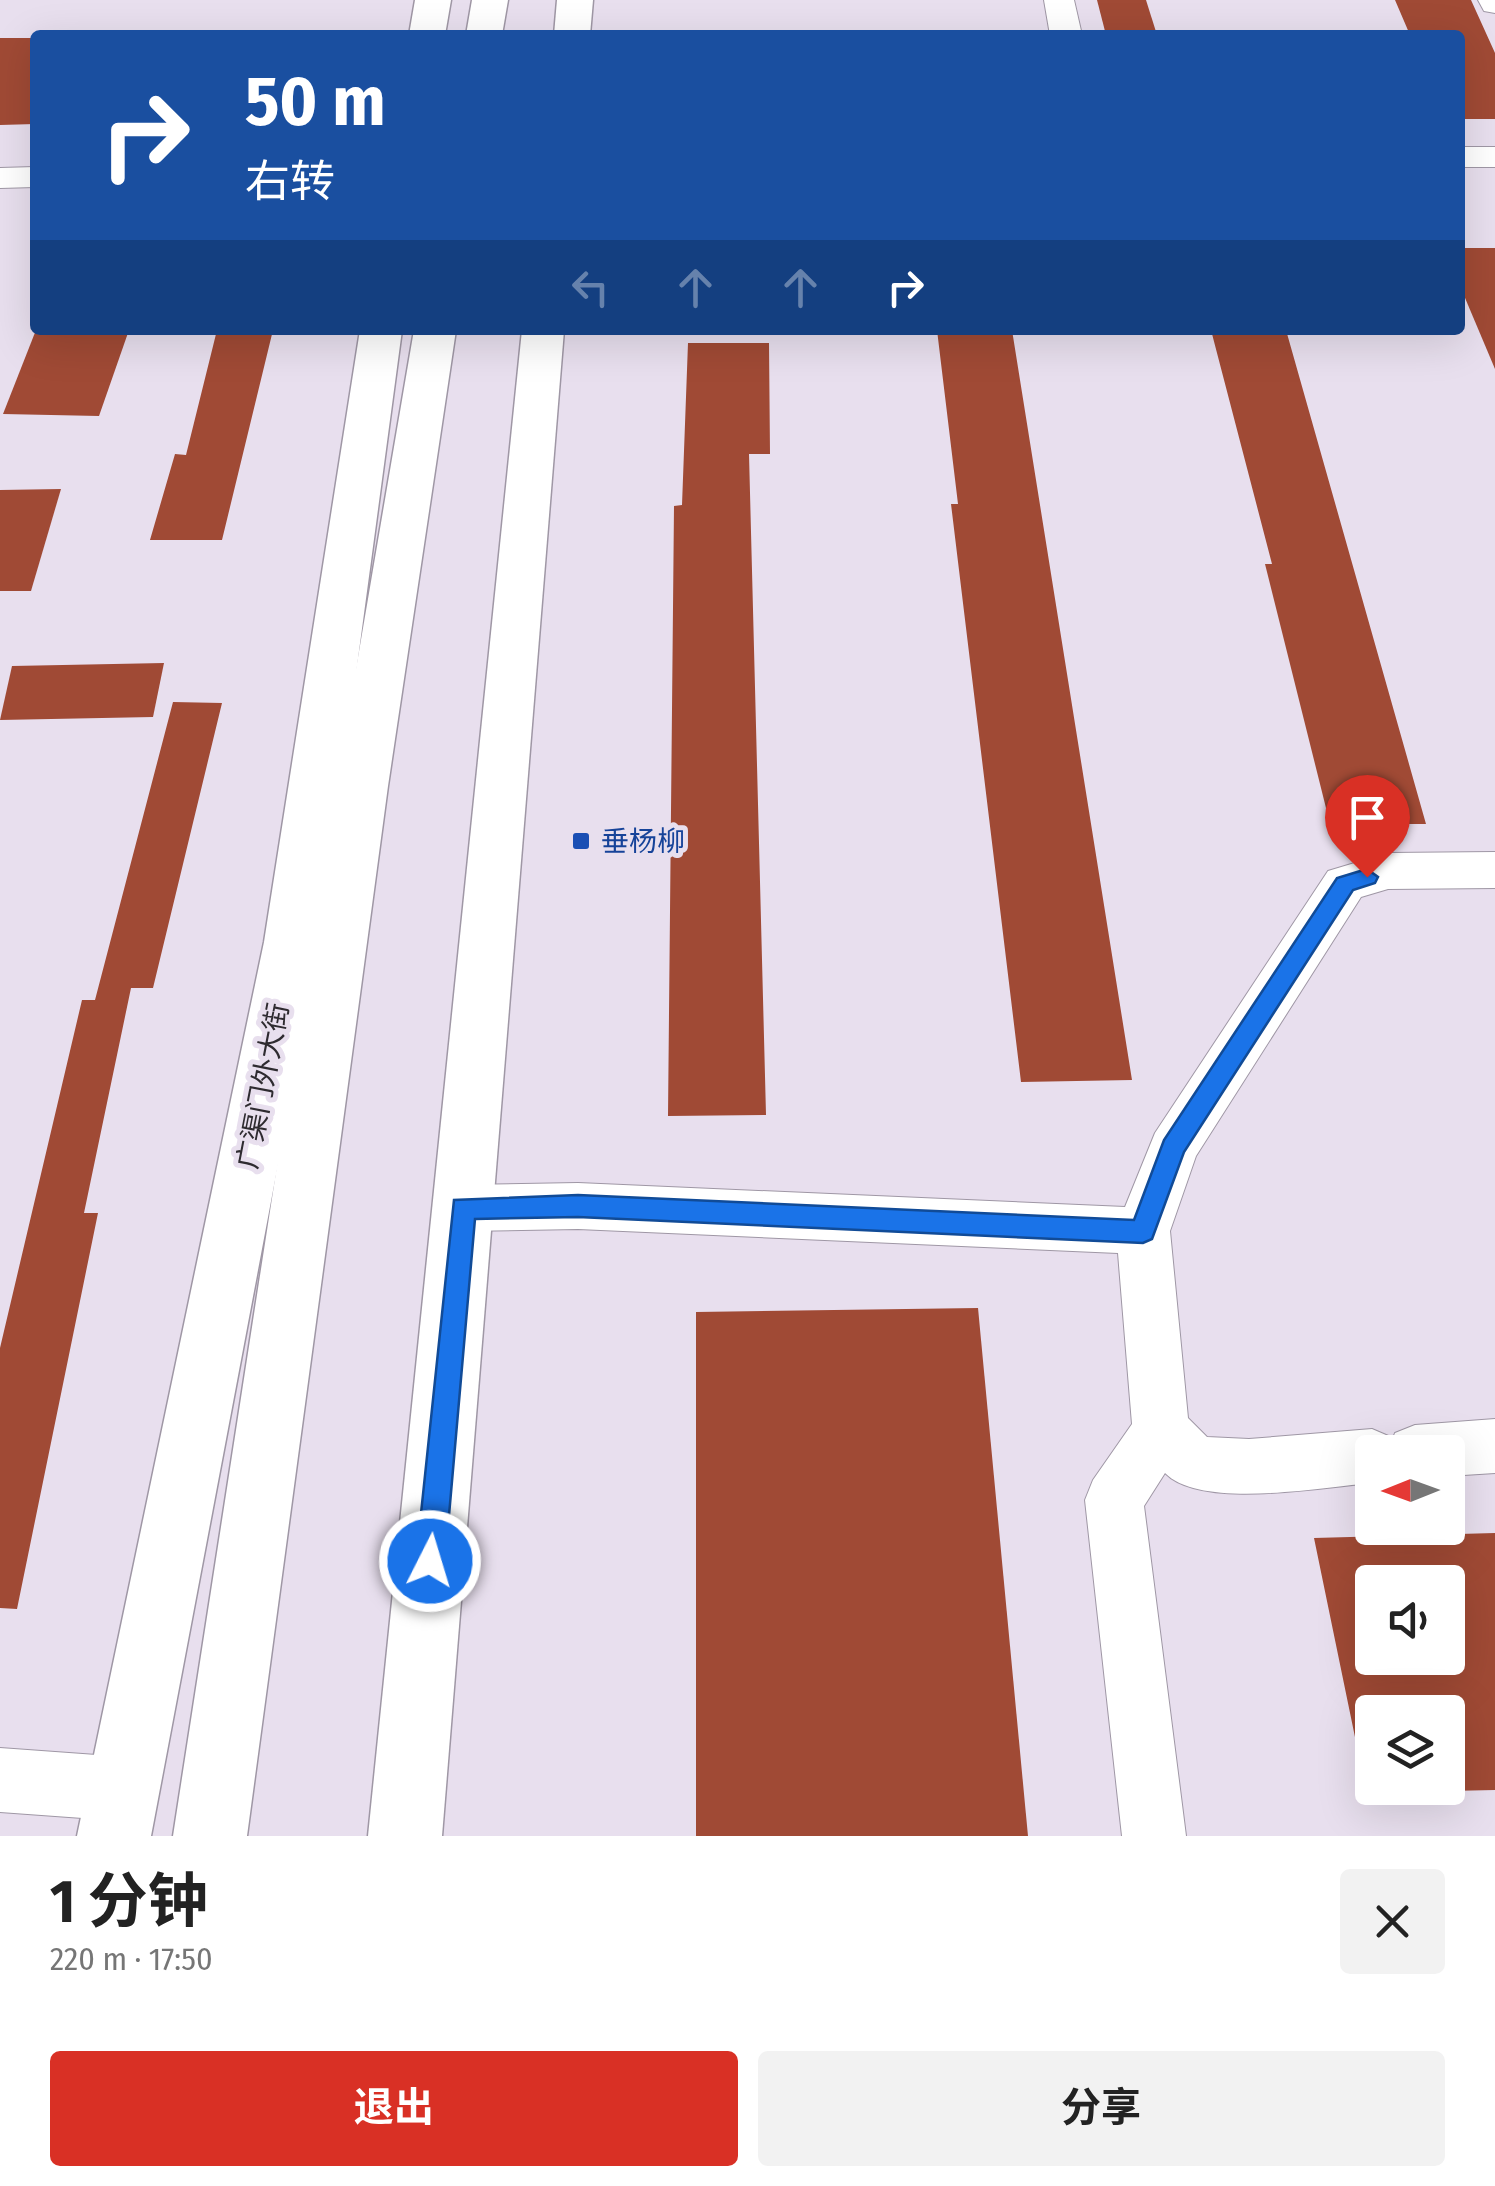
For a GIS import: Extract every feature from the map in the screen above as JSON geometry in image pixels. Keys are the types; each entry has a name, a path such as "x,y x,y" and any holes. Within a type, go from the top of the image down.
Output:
{"main road":[{"path":"428,30 434,0"},
{"path":"485,30 490,0"},
{"path":"572,30 575,0"},
{"name":"广渠门外大街","path":"119,1812 292,942 380,335"},
{"name":"广渠门外大街","path":"210,1836 362,786 434,335"},
{"path":"405,1836 544,335"}],"street":[{"path":"1058,0 1065,30"},
{"path":"0,150 30,150"},
{"path":"1465,158 1495,157"},
{"path":"0,178 30,177"},
{"path":"1154,1836 1114,1500 1161,1430 1143,1232 1173,1148 1345,884 1388,870 1495,870"},
{"path":"463,1208 578,1206 1143,1232"},
{"path":"1161,1430 1194,1463 1249,1466 1355,1457"},
{"path":"1465,1448 1495,1446"},
{"path":"0,1780 119,1812"}],"building":[{"path":"1097,0 1146,0 1155,30 1105,30"},
{"path":"1395,0 1471,0 1495,53 1495,119 1465,119 1465,30 1408,30"},
{"path":"0,38 30,38 30,124 0,125"},
{"path":"1465,248 1495,248 1495,369 1465,298"},
{"path":"34,335 127,335 99,416 3,414"},
{"path":"216,335 272,335 222,540 150,540 175,454 186,455"},
{"path":"938,335 1013,335 1132,1080 1021,1082 951,504 958,504"},
{"path":"1212,335 1287,335 1426,824 1330,824 1265,564 1272,564"},
{"path":"688,343 769,343 770,454 749,454 766,1115 668,1116 674,506 682,505"},
{"path":"61,489 31,591 0,591 0,490"},
{"path":"164,663 153,717 0,720 12,666"},
{"path":"173,702 222,703 153,988 131,988 84,1213 98,1213 17,1609 0,1608 0,1348 82,1000 95,1000"},
{"path":"978,1308 1028,1836 696,1836 696,1312"},
{"path":"1495,1533 1495,1790 1465,1791 1465,1695 1355,1695 1355,1737 1314,1538 1355,1537 1355,1545 1465,1545 1465,1534"}],"place":[{"name":"垂杨柳","path":"581,841"}],"route":[{"path":"430,1561 463,1208 578,1206 1143,1232 1173,1148 1345,884 1367,877"}]}
